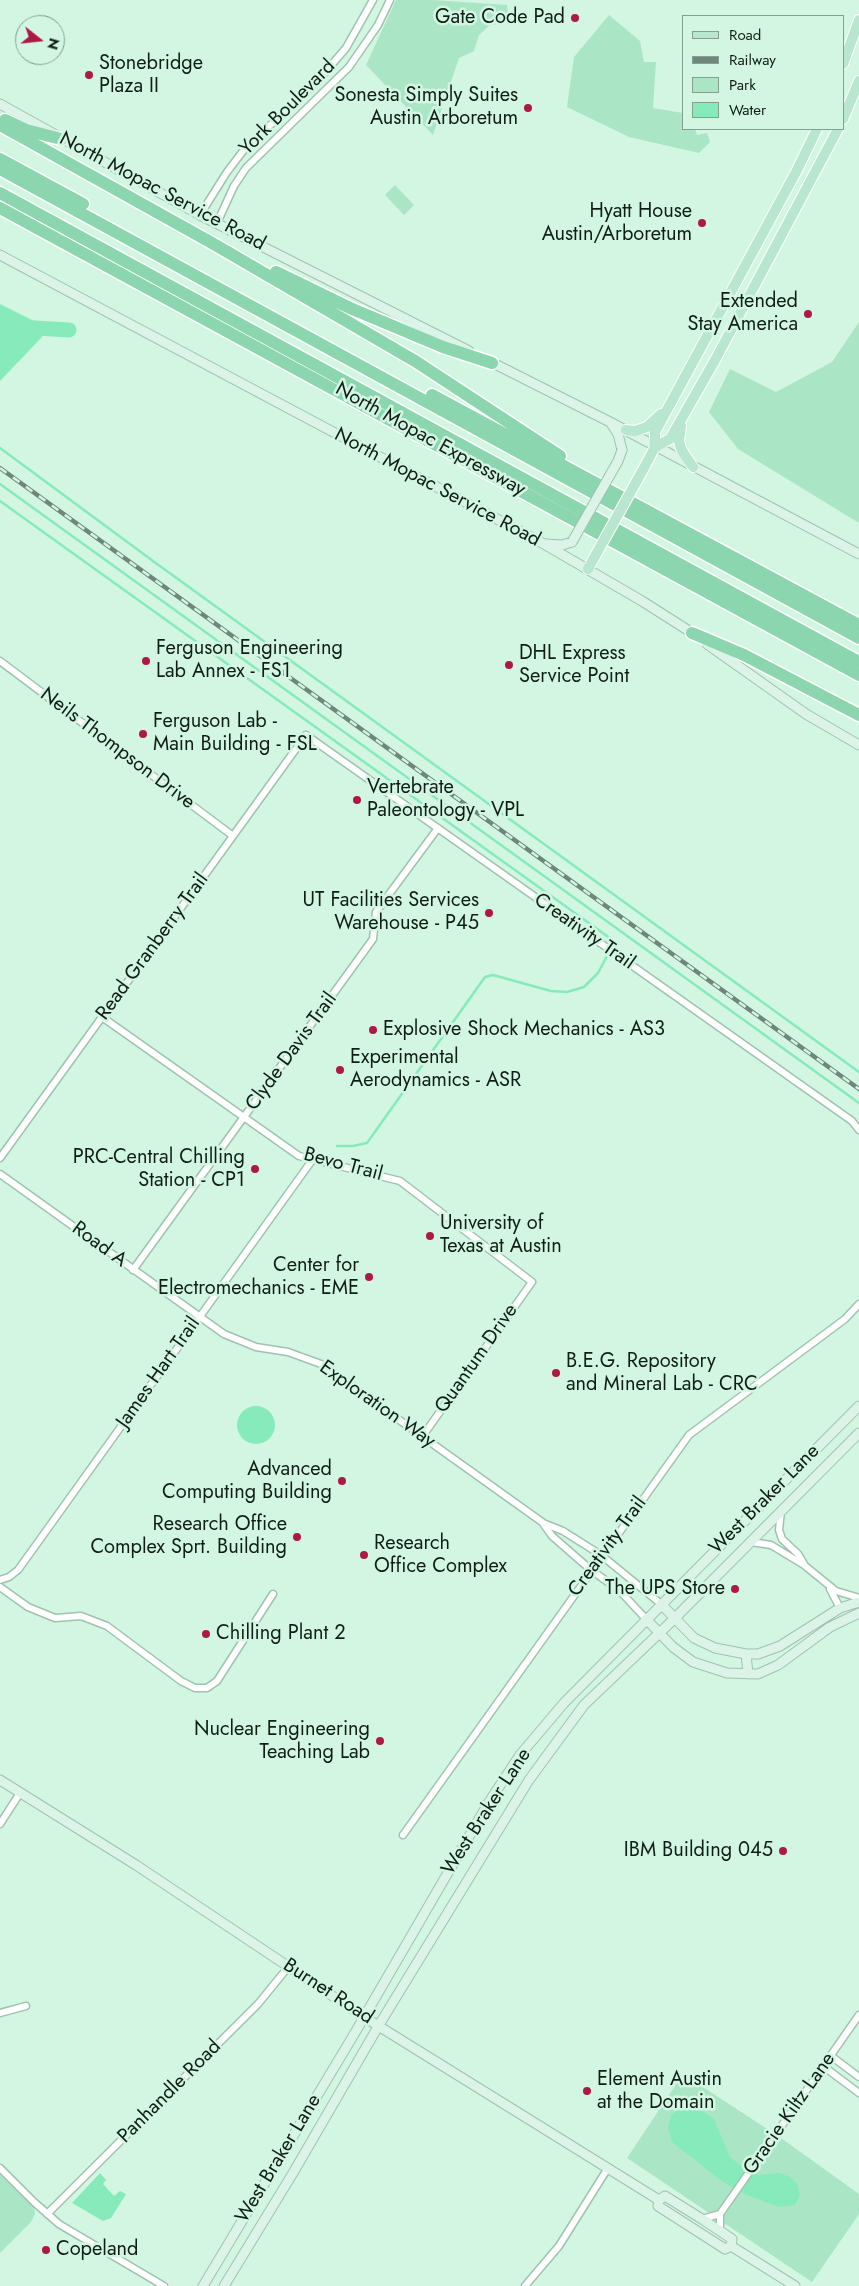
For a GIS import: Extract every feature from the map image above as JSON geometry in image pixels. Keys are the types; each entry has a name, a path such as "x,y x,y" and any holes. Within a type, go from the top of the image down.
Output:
{"highway":[{"path":"0,118 26,130 62,139"},
{"path":"0,126 212,243 449,381 562,457 584,477"},
{"name":"North Mopac Expressway","path":"0,159 859,625"},
{"path":"0,169 859,638"},
{"path":"0,193 859,662"},
{"name":"North Mopac Expressway","path":"0,208 859,675"},
{"path":"212,243 350,308 443,347 492,363"},
{"path":"692,633 744,655 859,715"}],"main road":[{"path":"844,61 859,20"},
{"path":"844,117 859,81"},
{"name":"North Mopac Service Road","path":"0,104 200,215 626,430 653,451 693,467 859,554"},
{"path":"588,569 653,451 655,432 766,228 816,130"},
{"path":"653,451 670,439 683,417 837,130"},
{"path":"766,228 782,236"},
{"name":"North Mopac Service Road","path":"0,254 588,569 692,633 806,714 859,745"},
{"path":"626,430 634,431 647,427 672,402"},
{"path":"683,417 679,441 685,457 693,467"},
{"path":"544,544 562,546 572,542 618,461 622,450 618,434 610,422"},
{"name":"West Braker Lane","path":"203,2286 364,2017 489,1802 520,1755 564,1703 859,1406"},
{"name":"West Braker Lane","path":"224,2286 293,2173 379,2025 540,1764 584,1704 674,1619 859,1433"},
{"path":"661,1604 694,1638 715,1648 746,1654 758,1654 780,1646 840,1608 859,1600"},
{"path":"840,1608 845,1619"},
{"path":"646,1619 673,1647 693,1662 720,1671 758,1674 778,1665 845,1619 859,1613"},
{"path":"746,1654 748,1674"},
{"name":"Burnet Road","path":"0,1780 136,1865 364,2017 659,2200"},
{"name":"Burnet Road","path":"665,2196 702,2219 732,2239 731,2246 725,2249 658,2206 659,2200 665,2196"},
{"name":"Burnet Road","path":"731,2246 795,2286"}],"street":[{"name":"York Boulevard","path":"200,215 227,172 243,152 321,77 346,48 373,0"},
{"name":"York Boulevard","path":"217,223 234,186 246,168 354,61 378,25 390,0"},
{"path":"295,102 304,112"},
{"name":"Neils Thompson Drive","path":"0,661 233,836"},
{"name":"Read Granberry Trail","path":"0,1158 306,736"},
{"name":"Creativity Trail","path":"306,736 852,1121 859,1130"},
{"name":"Clyde Davis Trail","path":"133,1270 373,939 376,912 438,828"},
{"name":"Bevo Trail","path":"102,1017 299,1156 400,1181 532,1282"},
{"name":"James Hart Trail","path":"0,1580 9,1577 18,1570 313,1159"},
{"name":"Road A","path":"0,1174 198,1317"},
{"name":"Quantum Drive","path":"422,1437 532,1282"},
{"name":"Creativity Trail","path":"403,1835 601,1555 689,1436 845,1320 859,1304"},
{"name":"Exploration Way","path":"198,1317 240,1342 288,1352 321,1364 542,1522 558,1528 601,1555 661,1604"},
{"path":"781,1511 779,1530 782,1538 798,1554 804,1565"},
{"name":"Exploration Way","path":"542,1522 552,1536 591,1570 619,1590 646,1619"},
{"path":"751,1542 771,1545 804,1565 828,1585 844,1595 859,1600"},
{"path":"828,1585 840,1608"},
{"path":"0,1587 28,1607 55,1618 81,1616 107,1626 181,1681 195,1688 207,1688 217,1681 274,1594"},
{"path":"0,1824 20,1793"},
{"name":"Panhandle Road","path":"47,2214 258,2004 289,1966"},
{"path":"0,2013 26,2006"},
{"name":"Gracie Kiltz Lane","path":"720,2214 859,2015"},
{"path":"831,2056 859,2077"},
{"path":"823,2066 859,2093"},
{"path":"0,2168 59,2224 164,2286"},
{"path":"525,2286 558,2246 608,2168"},
{"path":"702,2219 720,2214 720,2231"}],"green space":[{"path":"396,0 433,0 507,5 509,21 489,26 479,35 474,51 459,58 433,135 366,65"},
{"path":"609,15 640,41 644,62 656,62 653,108 682,113 682,130 695,130 697,135 707,133 710,142 699,153 629,137 567,107 574,57"},
{"path":"395,185 414,205 404,215 385,195"},
{"path":"859,322 859,523 738,449 709,412 730,369 776,392 832,362"},
{"path":"683,2074 781,2138 859,2194 859,2214 812,2282 627,2158"},
{"path":"0,2174 34,2206 35,2214 31,2222 0,2253"}],"water":[{"path":"0,304 40,324 42,337 0,381"},
{"path":"256,1406 269,1412 275,1425 269,1438 256,1444 243,1438 237,1425 243,1412"},
{"path":"696,2107 714,2119 730,2157 744,2168 758,2175 780,2173 790,2177 797,2184 800,2195 795,2205 779,2207 747,2195 723,2182 672,2142 668,2127 671,2115 681,2108"},
{"path":"100,2173 106,2180 103,2184 114,2196 120,2191 126,2194 111,2218 103,2221 72,2203"}],"waterway":[{"path":"0,326 69,330"},
{"path":"0,448 153,561 859,1072"},
{"path":"0,484 859,1103"},
{"path":"0,501 614,941 613,944"},
{"path":"337,1146 353,1146 367,1143 485,977 493,975 551,991 567,992 584,987 598,973 607,956"}],"railway":[{"path":"0,468 859,1089"}],"place":[{"name":"Gate Code Pad","path":"575,18"},
{"name":"Stonebridge Plaza II","path":"89,75"},
{"name":"Sonesta Simply Suites Austin Arboretum","path":"528,108"},
{"name":"Hyatt House Austin/Arboretum","path":"702,223"},
{"name":"Extended Stay America","path":"808,314"},
{"name":"Ferguson Engineering Lab Annex - FS1","path":"146,661"},
{"name":"DHL Express Service Point","path":"509,665"},
{"name":"Ferguson Lab - Main Building - FSL","path":"143,734"},
{"name":"Vertebrate Paleontology - VPL","path":"357,800"},
{"name":"UT Facilities Services Warehouse - P45","path":"489,913"},
{"name":"Explosive Shock Mechanics - AS3","path":"373,1030"},
{"name":"Experimental Aerodynamics - ASR","path":"340,1070"},
{"name":"PRC-Central Chilling Station - CP1","path":"255,1169"},
{"name":"University of Texas at Austin","path":"430,1236"},
{"name":"Center for Electromechanics - EME","path":"369,1277"},
{"name":"B.E.G. Repository and Mineral Lab - CRC","path":"556,1373"},
{"name":"Advanced Computing Building","path":"342,1481"},
{"name":"Research Office Complex Sprt. Building","path":"297,1537"},
{"name":"Research Office Complex","path":"364,1555"},
{"name":"The UPS Store","path":"735,1589"},
{"name":"Chilling Plant 2","path":"206,1634"},
{"name":"Nuclear Engineering Teaching Lab","path":"380,1741"},
{"name":"IBM Building 045","path":"783,1851"},
{"name":"Element Austin at the Domain","path":"587,2091"},
{"name":"Copeland","path":"46,2250"}]}
